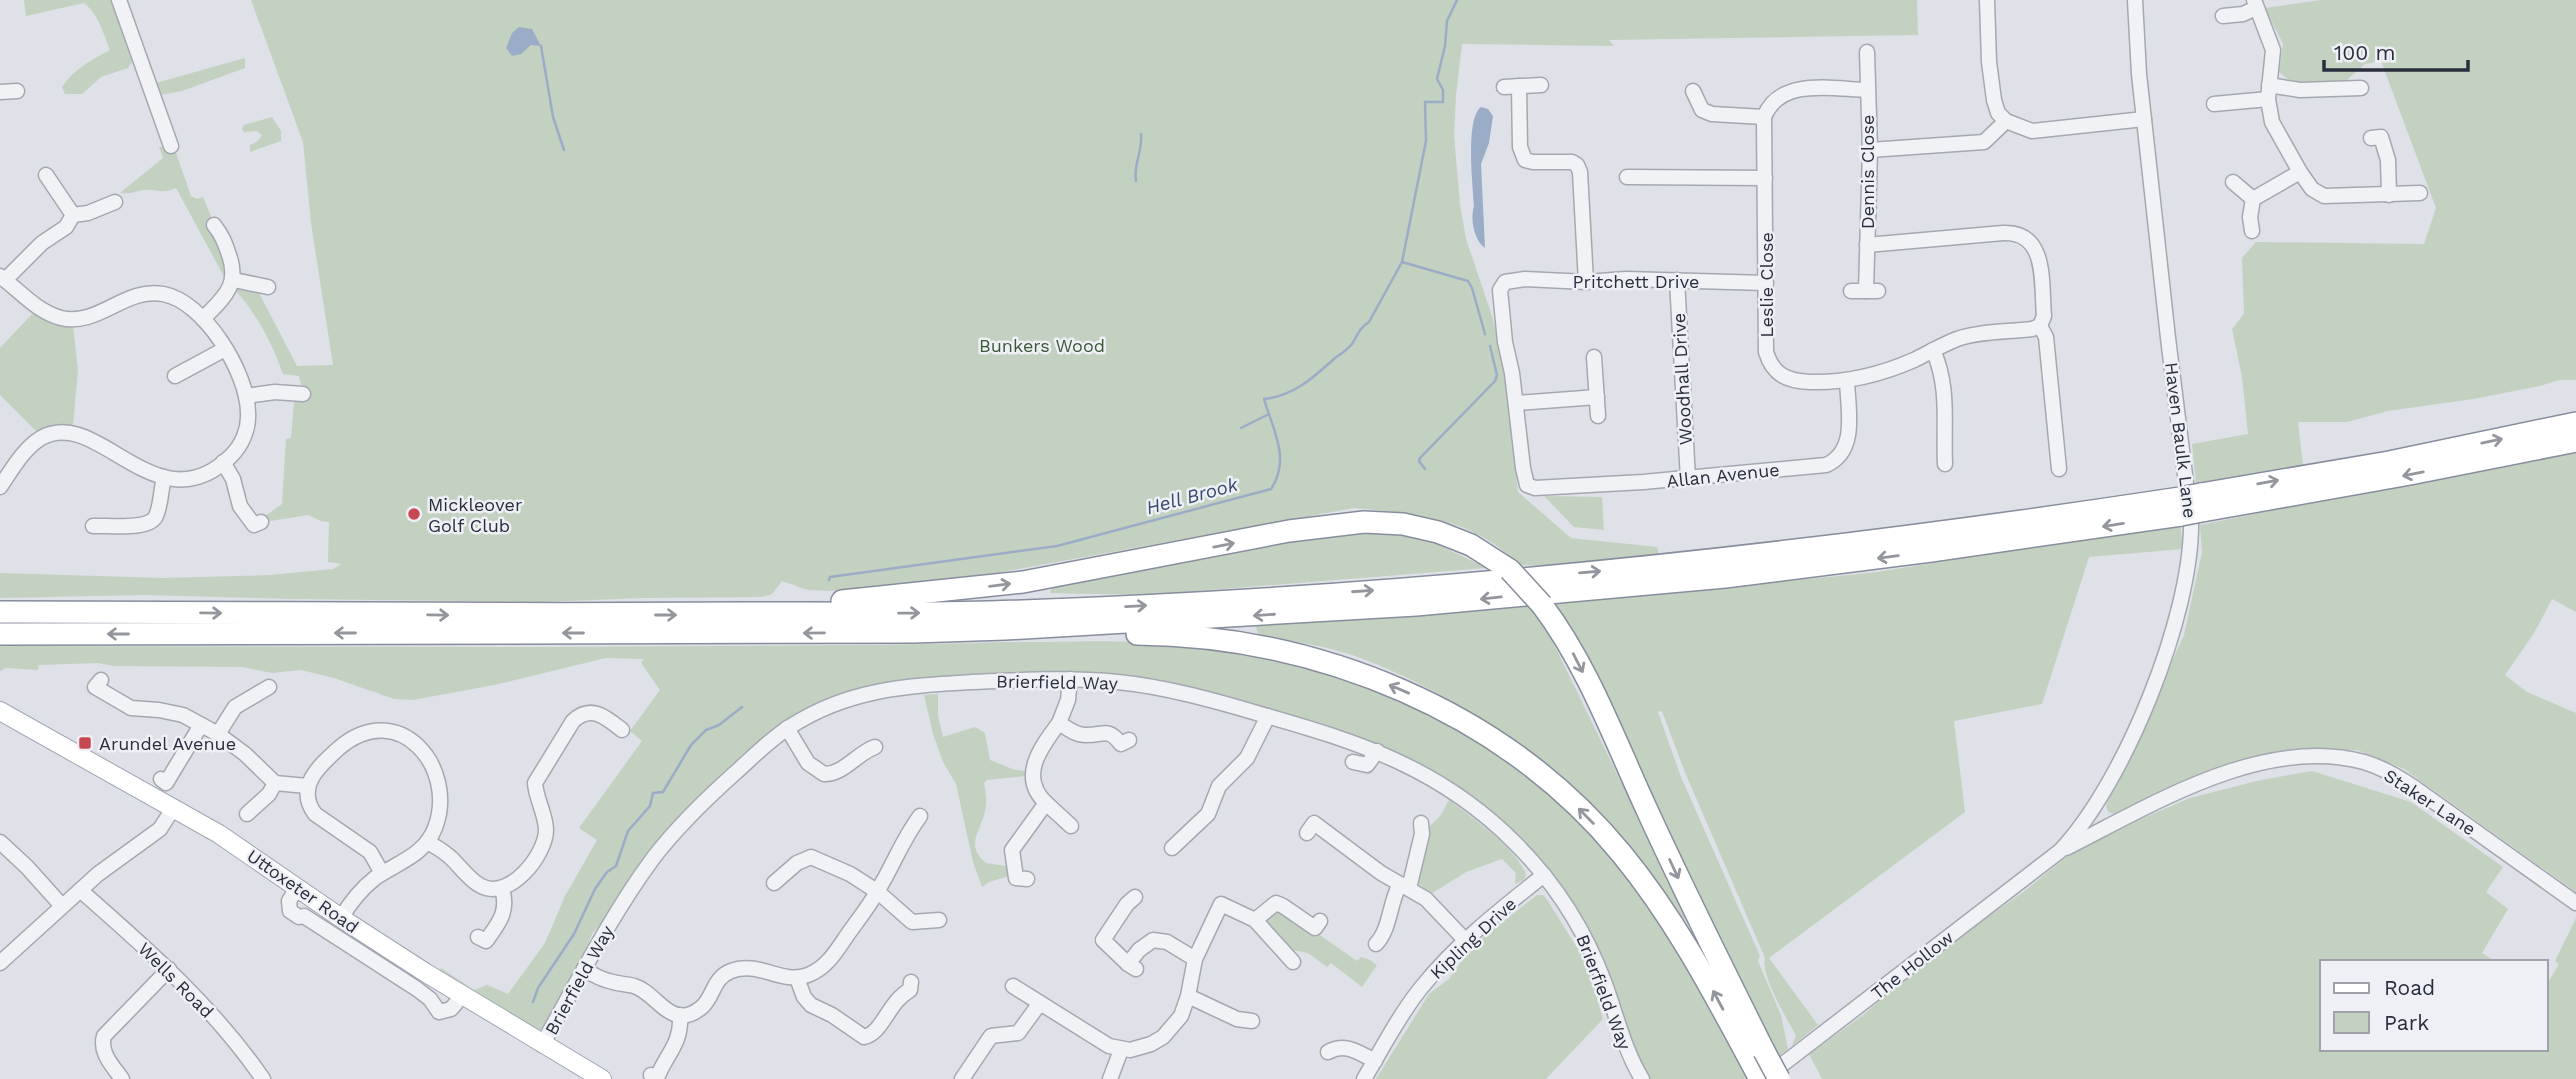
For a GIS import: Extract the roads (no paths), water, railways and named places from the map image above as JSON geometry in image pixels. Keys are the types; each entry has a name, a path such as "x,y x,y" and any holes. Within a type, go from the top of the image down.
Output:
{"highway":[{"path":"0,634 641,634 1005,629 1416,605 1725,577 1944,550 2202,503 2576,423"},
{"path":"2202,503 2410,474 2576,440"},
{"path":"0,612 497,615 987,612 1138,606 1424,587 1760,556 2180,507"},
{"path":"742,613 811,603 1023,582 1289,531 1348,523 1387,522 1423,527 1471,545 1510,570 1542,605 1563,635 1588,682 1703,930 1759,1067"},
{"path":"1005,629 1152,634 1273,648 1368,676 1440,708 1474,727 1555,787 1619,851 1669,917 1759,1067 1779,1079"}],"main road":[{"name":"Uttoxeter Road","path":"0,711 237,845 341,919 462,996 602,1079"}],"street":[{"path":"119,0 171,146"},
{"path":"1987,0 1989,62 1994,100 1998,113 2006,121 2018,128 2032,131 2144,118"},
{"name":"Haven Baulk Lane","path":"2060,851 2095,803 2136,726 2158,673 2183,595 2192,542 2190,505 2138,74 2135,0"},
{"path":"2223,16 2243,13 2255,4 2273,50 2268,92 2272,122 2312,189 2324,196 2420,193"},
{"name":"Dennis Close","path":"1851,291 1872,291 1867,245 1870,150 1867,52"},
{"path":"1541,85 1511,87 1520,147 1525,160 1572,162 1577,165 1580,172 1586,282"},
{"path":"2214,104 2268,92 2361,88"},
{"path":"1693,91 1702,110 1712,114 1764,117 1777,97 1790,91 1867,90"},
{"path":"0,92 17,91"},
{"name":"Leslie Close","path":"1764,117 1766,352 1776,373 1798,382 1847,381 1871,376 1970,336 2040,326"},
{"path":"1870,150 1984,142 2006,121"},
{"path":"2371,138 2381,137 2388,160 2389,195"},
{"path":"2253,199 2300,172"},
{"path":"46,175 73,215"},
{"path":"1637,181 1765,178"},
{"path":"2233,182 2253,199"},
{"path":"2252,231 2250,217 2253,199"},
{"path":"73,215 88,213 115,202"},
{"path":"0,487 20,458 39,439 68,432 81,435 144,471 164,478 190,477 223,463 233,454 247,427 243,384 225,349 203,319 182,301 156,293 130,297 83,318 62,318 39,308 3,278 42,243 66,227 73,215"},
{"path":"203,319 224,298 234,280 224,238 214,225"},
{"path":"1867,245 2016,232 2024,236 2037,251 2044,316 2040,326 2046,337 2054,462"},
{"name":"Pritchett Drive","path":"1516,403 1501,302 1500,290 1505,282 1525,279 1586,282 1626,279 1766,283"},
{"path":"234,280 268,287"},
{"name":"Woodhall Drive","path":"1677,280 1688,479"},
{"path":"175,376 225,349"},
{"path":"1933,351 1942,370 1948,456"},
{"path":"1594,357 1598,416"},
{"name":"Allan Avenue","path":"1516,403 1524,479 1527,485 1535,488 1688,479 1826,465 1836,460 1848,442 1847,381"},
{"path":"246,396 295,390"},
{"path":"1516,403 1597,397"},
{"path":"223,463 233,478 243,510 254,525 261,523"},
{"path":"101,522 141,525 151,521 156,516 164,478"},
{"path":"1070,679 1068,700 1059,723 1037,754 1033,766 1036,791 1071,826"},
{"name":"Brierfield Way","path":"542,1045 629,894 676,831 718,788 787,728 820,709 873,691 924,684 1070,679 1151,687 1268,716 1377,751 1415,768 1455,792 1500,829 1544,876 1575,920 1606,986 1627,1051 1642,1079"},
{"path":"101,680 95,687 126,706 173,712 218,734 245,754 275,783 307,786"},
{"path":"218,734 235,708 269,687"},
{"path":"427,842 449,856 481,886 502,888 519,878 542,845 546,827 535,783 573,721 581,715 593,712 603,715 622,730"},
{"path":"1172,848 1208,814 1219,786 1247,758 1268,716"},
{"path":"1059,723 1080,735 1108,733 1121,744 1129,740"},
{"path":"161,779 166,783 201,725"},
{"path":"787,728 808,763 824,774 835,773 875,746"},
{"path":"341,919 357,896 382,873 413,856 427,842 438,818 437,781 424,753 400,734 391,730 374,729 339,748 314,772 307,786 309,805 315,814 370,852 382,873"},
{"path":"1353,762 1367,765 1377,751"},
{"name":"Staker Lane","path":"2060,851 2209,778 2246,767 2318,757 2343,758 2366,763 2393,774 2576,903"},
{"path":"247,814 269,794 275,783"},
{"path":"1027,879 1016,878 1012,850 1046,803"},
{"path":"2095,803 2109,826"},
{"path":"0,963 97,874 160,830 174,807"},
{"path":"584,969 600,979 637,987 666,1011 680,1015 701,1008 715,984 726,973 741,968 757,968 782,977 797,978 814,972 830,959 878,891 911,821"},
{"path":"1307,833 1314,823 1381,873 1437,909 1465,940"},
{"path":"1376,944 1382,938 1393,898 1404,886 1422,834 1421,823"},
{"path":"0,842 62,906"},
{"name":"The Hollow","path":"1759,1067 2060,851"},
{"path":"774,883 797,863 811,857 850,874 878,891 912,922 939,920"},
{"name":"Kipling Drive","path":"1364,1079 1420,989 1465,940 1544,876"},
{"path":"297,888 289,901 290,911 294,915 304,916 417,989 430,999 439,1012 451,1009 462,996"},
{"path":"478,937 486,941 502,917 506,906 502,888"},
{"name":"Wells Road","path":"80,890 169,969 219,1023 263,1079"},
{"path":"1135,897 1127,904 1103,940 1132,967 1139,950 1153,940 1167,942 1195,959"},
{"path":"1255,920 1276,903 1315,928 1320,921"},
{"path":"1021,987 1083,1031 1121,1050 1140,1048 1163,1037 1181,1016 1195,959 1221,904 1255,920 1293,962"},
{"path":"122,1079 103,1050 104,1036 169,969"},
{"path":"797,978 804,997 811,1005 832,1015 864,1037 876,1032 891,1007 910,990 911,982"},
{"path":"1188,996 1237,1019 1251,1021"},
{"path":"962,1079 991,1036 1018,1033 1040,1003"},
{"path":"651,1075 657,1078 677,1044 680,1015"},
{"path":"1328,1052 1335,1048 1349,1047 1375,1061"},
{"path":"1110,1079 1121,1050"}],"water":[{"path":"519,27 532,29 541,46 531,45 521,54 512,56 506,48 512,33"},
{"path":"1481,107 1488,109 1493,116 1489,143 1481,164 1485,248 1476,235 1472,217 1474,206 1471,138 1476,114"}],"waterway":[{"name":"Hell Brook","path":"1402,262 1426,141 1425,102 1443,102 1443,90 1437,79 1445,46 1447,21 1457,0"},
{"path":"541,46 553,117 564,150"},
{"path":"1136,181 1141,134"},
{"name":"Hell Brook","path":"829,580 830,577 1057,546 1271,489 1277,478 1280,456 1264,399 1294,390 1349,348 1369,322 1402,262 1468,281 1485,334"},
{"path":"1425,469 1419,461 1420,458 1495,381 1497,375 1490,346"},
{"path":"1241,428 1269,414"},
{"path":"533,1002 538,988 574,934 595,889 607,872 616,866 628,831 650,806 653,793 663,792 691,745 706,730 719,725 742,707"}],"place":[{"name":"Mickleover Golf Club","path":"414,514"},
{"name":"Arundel Avenue","path":"85,743"}],"park label":[{"name":"Bunkers Wood","path":"1042,345"}]}
